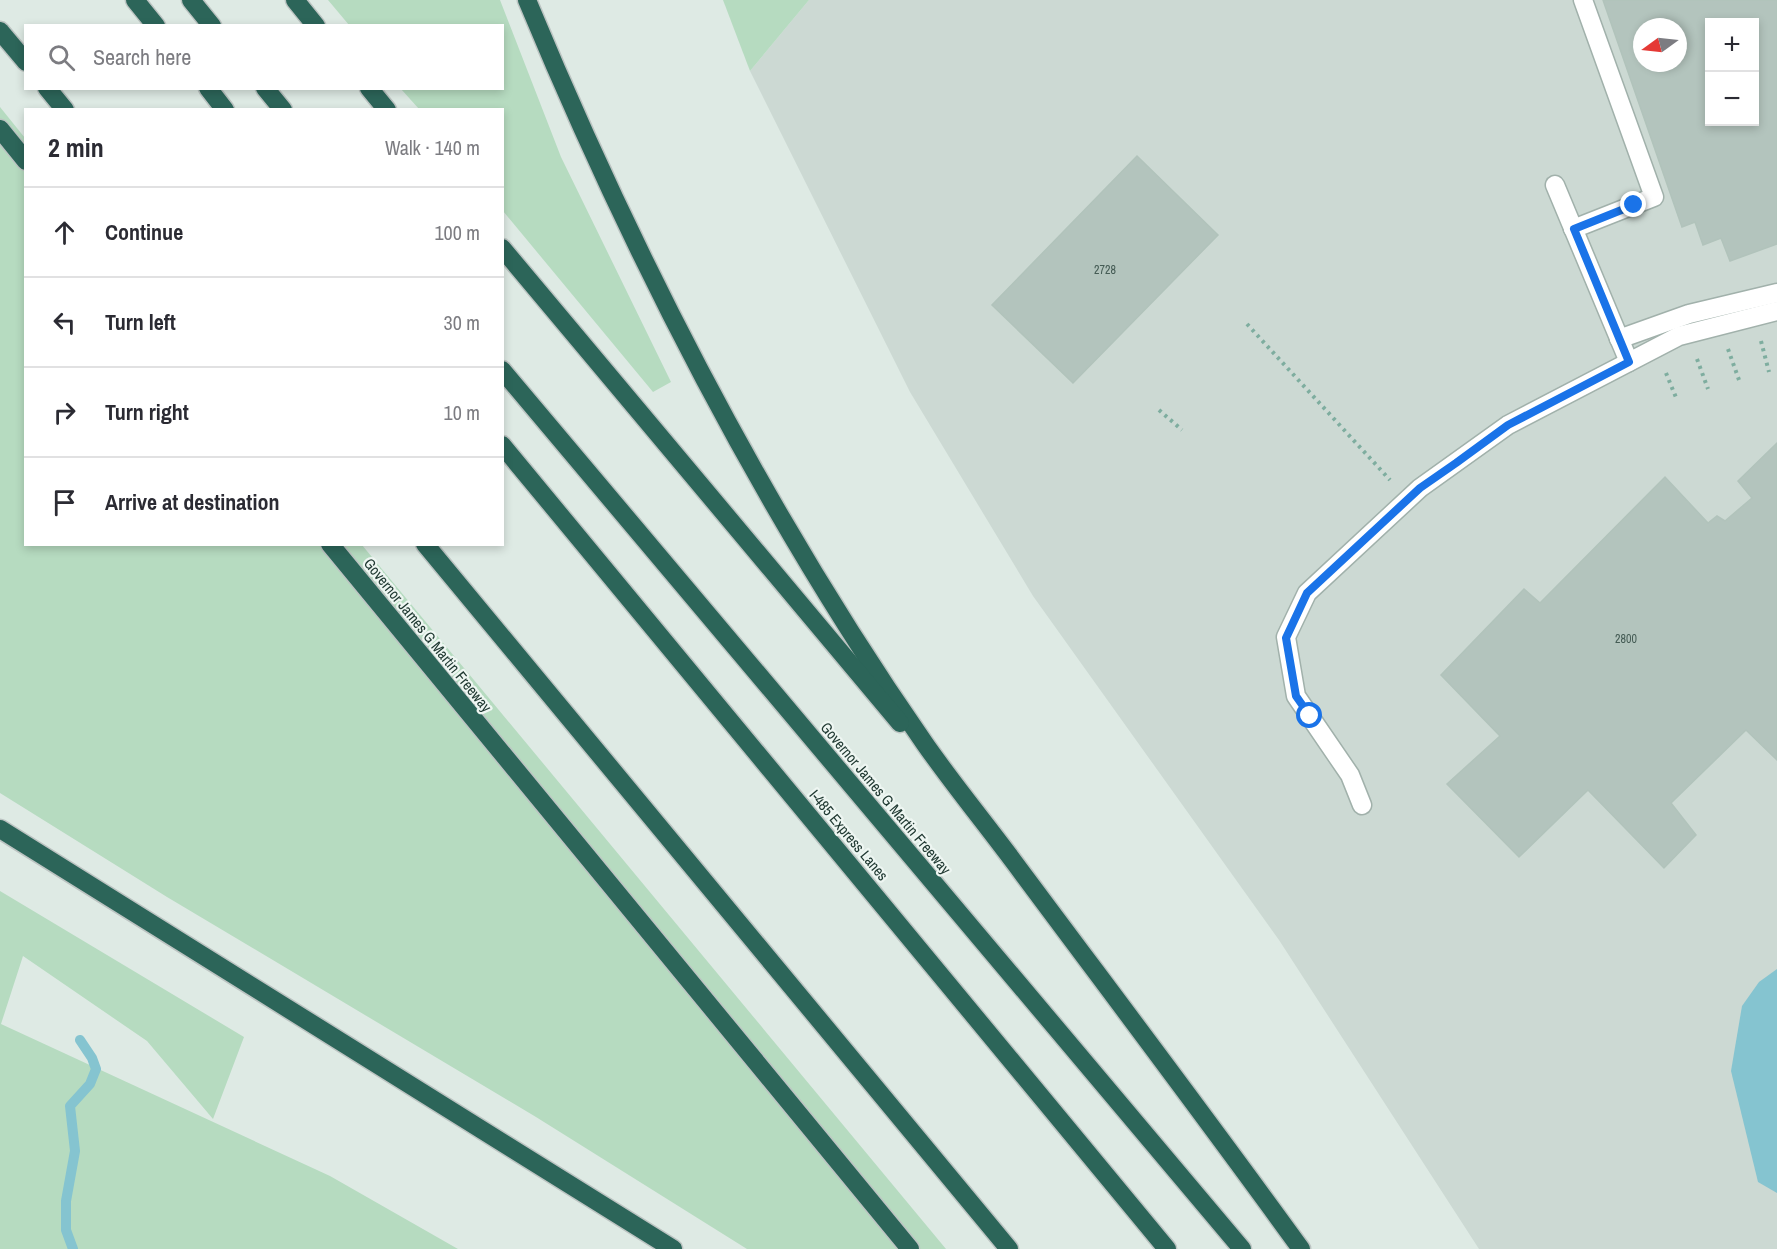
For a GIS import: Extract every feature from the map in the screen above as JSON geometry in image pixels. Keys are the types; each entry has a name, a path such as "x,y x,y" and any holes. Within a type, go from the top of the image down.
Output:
{"highway":[{"path":"135,0 154,24"},
{"path":"191,0 210,24"},
{"path":"295,0 314,24"},
{"path":"527,0 562,85 669,313 793,538 926,745 1301,1249"},
{"path":"0,31 24,60"},
{"path":"49,90 63,108"},
{"path":"210,90 223,108"},
{"path":"267,90 281,108"},
{"path":"371,90 385,108"},
{"path":"0,129 24,159"},
{"path":"504,250 1001,844"},
{"name":"Governor James G Martin Freeway","path":"504,372 1242,1249"},
{"name":"I-485 Express Lanes","path":"504,447 1167,1249"},
{"name":"Governor James G Martin Freeway","path":"332,546 910,1249"},
{"path":"427,546 1010,1249"},
{"path":"4,832 673,1249"}],"lane":[{"path":"1574,229 1654,197 1583,0"},
{"path":"1555,185 1629,362"},
{"path":"1619,339 1689,314 1777,293"},
{"path":"1362,805 1350,775 1296,696 1286,638 1307,593 1420,488 1508,425 1679,336 1777,311"}],"path":[{"path":"1247,324 1390,480"},
{"path":"1160,410 1182,430"}],"shaded area":[{"path":"809,0 1777,0 1777,1249 1479,1249 1279,940 1033,596 910,392 750,71"}],"green space":[{"path":"328,0 500,0 561,157 671,382 653,392 504,212 504,108 418,108 402,90 504,90 504,24 348,24"},
{"path":"723,0 809,0 750,71"},
{"path":"0,107 24,137 24,546 363,546 946,1249 747,1249 536,1117 167,897 0,793"},
{"path":"0,891 244,1037 213,1119 147,1041 23,956 1,1024 330,1176 458,1249 0,1249"}],"water":[{"path":"1777,969 1777,1193 1758,1182 1731,1071 1742,1006 1759,982"}],"building":[{"path":"1603,0 1777,0 1777,244 1730,261 1721,238 1703,245 1695,222 1682,227"},
{"path":"1137,156 1218,235 1073,383 992,305"},
{"path":"1777,443 1777,760 1746,730 1671,803 1696,835 1664,868 1588,790 1519,857 1447,784 1500,736 1441,675 1524,589 1540,603 1665,477 1708,523 1717,516 1725,521 1752,498 1738,481"}],"waterway":[{"path":"73,1249 66,1230 66,1201 75,1151 70,1106 90,1084 96,1069 92,1058 80,1040"}],"route":[{"path":"1310,716 1296,696 1286,638 1307,593 1420,488 1508,425 1629,362 1574,229 1634,205"}]}
